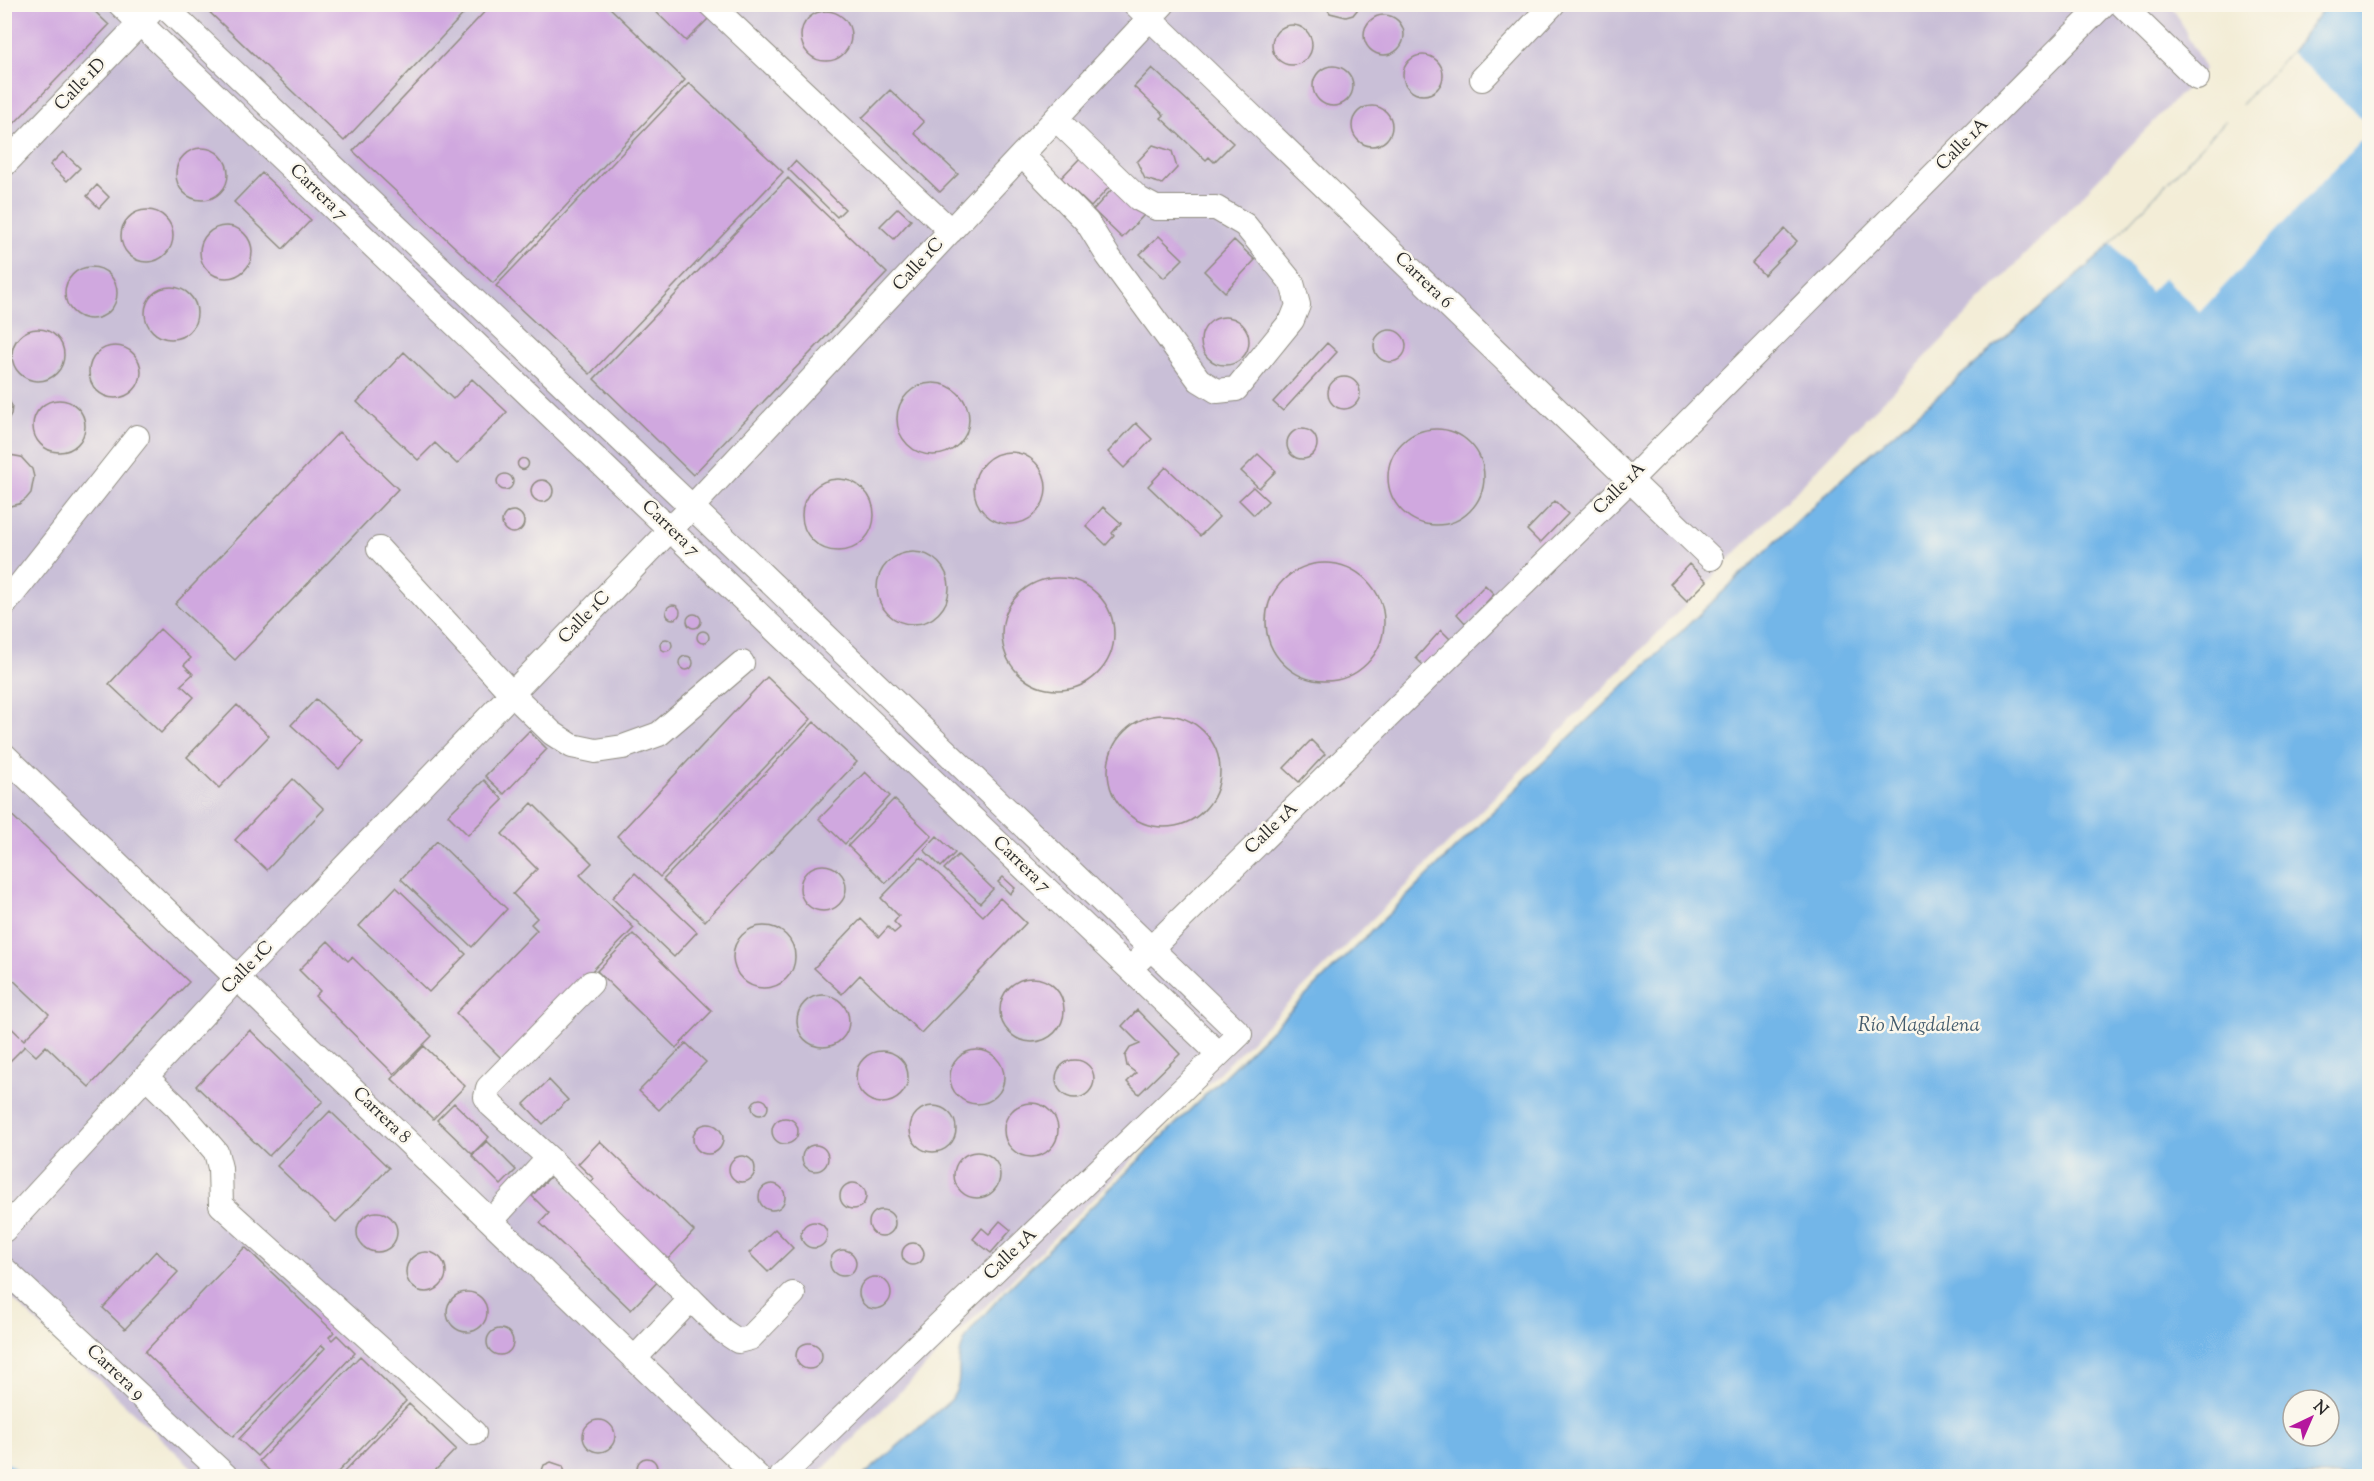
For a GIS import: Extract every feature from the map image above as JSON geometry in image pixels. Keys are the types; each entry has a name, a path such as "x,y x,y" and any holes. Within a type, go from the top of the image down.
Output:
{"street":[{"name":"Carrera 7","path":"120,4 1219,1054"},
{"name":"Carrera 7","path":"160,4 692,507 1240,1034"},
{"name":"Calle 1D","path":"4,165 160,4"},
{"path":"710,4 951,231"},
{"path":"1482,79 1553,4"},
{"name":"Calle 1A","path":"1130,969 1630,480 2104,4"},
{"path":"2121,4 2197,78"},
{"name":"Calle 1C","path":"4,1230 237,978 692,507 1056,119 1150,9"},
{"name":"Carrera 6","path":"1150,9 1711,558"},
{"path":"1022,155 1087,222 1108,256 1199,380 1217,391 1236,389 1292,320 1298,305 1292,283 1245,225 1215,208 1156,208 1139,199 1056,119"},
{"path":"4,605 137,437"},
{"path":"379,549 512,694 552,733 572,747 596,751 623,747 659,734 742,663"},
{"path":"771,626 791,603"},
{"path":"921,769 943,747"},
{"name":"Carrera 8","path":"4,755 757,1476"},
{"path":"591,983 488,1088 486,1097 492,1106 549,1158 723,1331 738,1341 750,1338 792,1294"},
{"name":"Calle 1A","path":"782,1476 1240,1034"},
{"path":"146,1077 177,1107 216,1152 220,1168 220,1206 474,1433"},
{"path":"491,1221 549,1158"},
{"name":"Carrera 9","path":"4,1269 226,1476"},
{"path":"634,1359 691,1299"}],"shaded area":[{"path":"2171,4 2205,69 1653,638 816,1476 201,1476 5,1292 4,5"}],"water":[{"name":"Río Magdalena","path":"2326,5 2369,5 2369,1476 863,1476 951,1400 959,1381 960,1357 964,1343 1000,1297 1534,771 1846,475 2097,258 2291,52"}],"pier":[{"path":"2291,52 2369,126 2369,132 2200,312 2164,278 2150,292 2111,243 2226,121 2224,119 2239,103 2241,105"}],"building":[{"path":"4,4 87,4 109,25 4,134"},
{"path":"201,4 473,4 344,141"},
{"path":"492,4 606,4 685,80 493,283 353,151"},
{"path":"655,4 704,4 714,13 686,41 652,8"},
{"path":"1324,4 1362,4 1353,15 1346,17 1330,13"},
{"path":"821,11 831,11 844,18 851,31 851,41 844,54 831,61 821,61 812,57 805,50 801,41 801,31 805,22 812,15"},
{"path":"1384,15 1392,16 1398,21 1403,27 1403,43 1398,49 1392,54 1384,55 1376,54 1370,49 1365,43 1364,35 1365,27 1370,21 1376,16"},
{"path":"1292,25 1300,26 1306,31 1311,37 1311,53 1306,59 1300,64 1292,65 1284,64 1278,59 1273,53 1272,45 1273,37 1278,31 1284,26"},
{"path":"1423,55 1431,56 1437,61 1442,67 1442,83 1437,89 1431,94 1423,95 1415,94 1409,89 1404,83 1403,75 1404,67 1409,61 1415,56"},
{"path":"1333,66 1341,67 1347,72 1352,78 1352,94 1347,100 1341,105 1333,106 1325,105 1319,100 1314,94 1313,86 1314,78 1319,72 1325,67"},
{"path":"1152,68 1233,143 1214,162 1209,157 1206,160 1161,118 1164,115 1134,87"},
{"path":"689,83 783,172 590,374 496,286"},
{"path":"890,90 924,122 914,133 958,174 940,192 862,118"},
{"path":"1372,106 1380,107 1386,112 1391,118 1391,134 1386,140 1380,145 1372,146 1364,145 1358,140 1353,134 1352,126 1353,118 1358,112 1364,107"},
{"path":"1153,145 1172,151 1177,168 1162,184 1145,179 1137,162"},
{"path":"202,148 212,150 220,156 226,164 228,174 226,184 220,192 212,198 202,200 192,198 184,192 178,184 176,174 178,164 184,156 192,150"},
{"path":"63,152 80,168 67,181 50,165"},
{"path":"1082,156 1112,184 1091,207 1061,178"},
{"path":"795,161 845,209 837,217 788,169"},
{"path":"262,173 311,220 283,249 234,202"},
{"path":"788,178 887,273 693,475 594,379"},
{"path":"97,185 109,197 99,208 87,196"},
{"path":"1114,187 1144,215 1122,238 1093,210"},
{"path":"898,208 911,220 894,239 880,226"},
{"path":"147,210 157,212 165,218 171,226 173,236 171,246 165,254 157,260 147,262 137,260 129,254 123,246 121,236 123,226 129,218 137,212"},
{"path":"226,226 236,228 244,234 250,242 252,252 250,262 244,270 236,276 226,278 216,276 208,270 202,262 200,252 202,242 208,234 216,228"},
{"path":"1785,229 1797,241 1764,275 1752,263"},
{"path":"1159,236 1183,259 1164,278 1140,254"},
{"path":"1234,240 1255,260 1225,292 1204,271"},
{"path":"91,267 101,269 109,275 115,283 117,293 115,303 109,311 101,317 91,319 81,317 73,311 67,303 65,293 67,283 73,275 81,269"},
{"path":"171,287 181,289 189,295 195,303 197,313 195,323 189,331 181,337 171,339 161,337 153,331 147,323 145,313 147,303 153,295 161,289"},
{"path":"1225,317 1242,324 1249,341 1242,358 1225,365 1208,358 1201,341 1208,324"},
{"path":"38,329 48,331 56,337 62,345 64,355 62,365 56,373 48,379 38,381 28,379 20,373 14,365 12,355 14,345 20,337 28,331"},
{"path":"1390,330 1401,335 1406,346 1401,357 1390,362 1379,357 1374,346 1379,335"},
{"path":"1327,343 1337,352 1283,411 1273,402"},
{"path":"115,346 125,348 133,354 139,362 141,372 139,382 133,390 125,396 115,398 105,396 97,390 91,382 89,372 91,362 97,354 105,348"},
{"path":"404,352 453,399 472,379 507,412 457,464 435,443 418,460 357,402"},
{"path":"1344,377 1355,382 1360,393 1355,404 1344,409 1333,404 1328,393 1333,382"},
{"path":"933,383 953,389 963,399 969,419 963,439 953,449 933,455 913,449 903,439 897,419 903,399 913,389"},
{"path":"4,392 12,406 11,414 4,427"},
{"path":"59,400 69,402 77,408 83,416 85,426 83,436 77,444 69,450 59,452 49,450 41,444 35,436 33,426 35,416 41,408 49,402"},
{"path":"1136,423 1152,439 1124,468 1108,452"},
{"path":"1302,429 1313,433 1317,444 1313,455 1302,459 1291,455 1287,444 1291,433"},
{"path":"1436,429 1454,433 1470,443 1480,459 1484,477 1480,495 1470,511 1454,521 1436,525 1418,521 1402,511 1392,495 1388,477 1392,459 1402,443 1418,433"},
{"path":"339,432 398,489 235,660 175,604"},
{"path":"1010,452 1030,458 1040,468 1046,488 1040,508 1030,518 1010,524 990,518 980,508 974,488 980,468 990,458"},
{"path":"4,454 21,457 32,469 34,477 31,493 19,504 10,506 4,505"},
{"path":"1258,454 1276,471 1259,488 1241,471"},
{"path":"523,458 529,464 523,470 517,464"},
{"path":"1166,467 1219,517 1200,536 1148,486"},
{"path":"505,474 511,476 513,482 511,488 505,490 499,488 497,482 499,476"},
{"path":"838,479 858,485 868,495 874,515 868,535 858,545 838,551 818,545 808,535 802,515 808,495 818,485"},
{"path":"542,480 552,487 553,491 546,501 542,502 532,495 531,491 538,481"},
{"path":"1253,487 1268,501 1254,515 1239,500"},
{"path":"1555,501 1568,514 1540,543 1527,530"},
{"path":"1103,507 1121,523 1112,533 1114,536 1106,545 1086,526"},
{"path":"513,511 521,514 524,522 521,530 513,533 505,530 502,522 505,514"},
{"path":"913,552 933,558 943,568 949,588 943,608 933,618 913,624 893,618 883,608 877,588 883,568 893,558"},
{"path":"1325,563 1347,568 1367,580 1379,600 1384,622 1379,644 1367,664 1347,676 1325,681 1303,676 1283,664 1271,644 1266,622 1271,600 1283,580 1303,568"},
{"path":"1689,564 1707,581 1687,601 1670,584"},
{"path":"1058,578 1079,582 1098,594 1110,613 1114,634 1110,655 1098,674 1079,686 1058,690 1037,686 1018,674 1006,655 1002,634 1006,613 1018,594 1037,582"},
{"path":"1485,585 1494,594 1466,624 1457,614"},
{"path":"670,605 676,605 680,612 676,619 670,619 666,615 666,609"},
{"path":"694,614 699,616 701,621 699,626 694,628 689,626 687,621 689,616"},
{"path":"160,629 191,658 184,665 193,674 181,685 194,697 161,733 109,684"},
{"path":"1441,630 1450,639 1424,666 1416,658"},
{"path":"705,631 709,637 705,643 701,643 697,635"},
{"path":"668,639 672,645 668,651 664,651 660,643"},
{"path":"686,656 691,658 693,663 691,668 686,670 681,668 679,663 681,658"},
{"path":"767,677 811,719 660,877 617,836"},
{"path":"316,699 363,742 339,769 291,725"},
{"path":"237,705 269,736 219,788 187,757"},
{"path":"1164,715 1185,719 1204,731 1216,750 1220,771 1216,792 1204,811 1185,823 1164,827 1143,823 1124,811 1112,792 1108,771 1112,750 1124,731 1143,719"},
{"path":"814,722 857,762 705,921 663,880"},
{"path":"529,731 547,749 504,794 485,776"},
{"path":"1311,740 1325,754 1299,782 1284,768"},
{"path":"865,772 890,796 845,844 819,819"},
{"path":"293,779 324,809 267,870 235,840"},
{"path":"484,780 503,800 468,835 448,815"},
{"path":"894,799 932,836 886,883 848,846"},
{"path":"532,803 592,863 580,875 634,928 504,1061 456,1013 537,930 531,924 537,918 513,894 537,869 502,834"},
{"path":"4,808 189,982 89,1087 46,1046 36,1056 25,1046 4,1067 4,1021 24,1040 49,1014 11,978 4,985"},
{"path":"937,836 955,853 941,867 924,850"},
{"path":"437,841 507,909 472,947 401,879"},
{"path":"958,855 993,889 980,903 944,869"},
{"path":"921,857 983,916 1000,898 1026,923 921,1033 860,975 842,994 814,968 861,919 879,937 888,927 894,933 900,928 894,922 899,916 881,898"},
{"path":"828,865 840,871 845,879 845,897 840,905 832,910 818,911 806,905 801,897 800,883 806,871 814,866"},
{"path":"635,873 697,932 674,957 612,898"},
{"path":"1003,877 1015,888 1010,894 998,882"},
{"path":"396,887 466,954 429,992 359,926"},
{"path":"758,926 770,926 786,935 793,945 795,957 793,969 786,979 770,988 758,988 747,983 738,974 733,963 733,951 738,940 747,931"},
{"path":"633,934 712,1011 676,1048 597,971"},
{"path":"328,941 348,961 352,957 432,1036 394,1074 315,996 320,991 299,970"},
{"path":"1032,978 1055,987 1064,1010 1055,1033 1032,1042 1009,1033 1000,1010 1009,987"},
{"path":"818,995 828,995 842,1002 849,1021 842,1040 828,1047 818,1047 808,1043 801,1036 797,1026 797,1016 801,1006 808,999"},
{"path":"1137,1010 1180,1054 1139,1094 1127,1082 1136,1073 1127,1066 1125,1056 1130,1048 1140,1044 1122,1026"},
{"path":"250,1030 323,1101 269,1156 196,1086"},
{"path":"686,1043 706,1062 659,1110 639,1091"},
{"path":"424,1046 465,1086 433,1119 392,1079"},
{"path":"977,1050 987,1052 996,1058 1002,1067 1004,1077 1002,1087 996,1096 987,1102 977,1104 967,1102 958,1096 952,1087 950,1077 952,1067 958,1058 967,1052"},
{"path":"877,1051 887,1051 897,1055 904,1062 908,1077 904,1092 897,1099 887,1103 877,1103 867,1099 860,1092 856,1082 856,1072 860,1062 867,1055"},
{"path":"1075,1060 1082,1061 1088,1066 1093,1072 1093,1086 1088,1092 1082,1097 1075,1098 1068,1097 1062,1092 1057,1086 1056,1079 1057,1072 1062,1066 1068,1061"},
{"path":"549,1080 568,1100 543,1124 524,1104"},
{"path":"757,1099 763,1099 768,1107 766,1113 757,1115 752,1110 752,1104"},
{"path":"454,1103 489,1137 472,1154 437,1120"},
{"path":"1031,1103 1041,1105 1050,1111 1056,1120 1058,1130 1056,1140 1050,1149 1041,1155 1031,1157 1021,1155 1012,1149 1006,1140 1004,1130 1006,1120 1012,1111 1021,1105"},
{"path":"933,1106 949,1113 956,1129 949,1145 933,1152 917,1145 910,1129 917,1113"},
{"path":"330,1111 389,1168 336,1222 277,1166"},
{"path":"785,1118 794,1122 798,1131 794,1140 785,1144 776,1140 772,1131 776,1122"},
{"path":"708,1124 719,1128 723,1139 719,1150 708,1154 697,1150 693,1139 697,1128"},
{"path":"487,1141 516,1170 501,1185 472,1156"},
{"path":"600,1141 694,1231 667,1260 588,1184 594,1179 578,1164"},
{"path":"815,1145 824,1149 828,1158 824,1167 815,1171 806,1167 802,1158 806,1149"},
{"path":"977,1152 993,1159 1000,1175 993,1191 977,1198 961,1191 954,1175 961,1159"},
{"path":"742,1156 751,1160 755,1169 751,1178 742,1182 733,1178 729,1169 733,1160"},
{"path":"551,1176 662,1277 631,1310 540,1223 549,1213 532,1196"},
{"path":"853,1183 862,1187 866,1196 862,1205 853,1209 844,1205 840,1196 844,1187"},
{"path":"772,1184 781,1188 785,1197 781,1206 772,1210 763,1206 759,1197 763,1188"},
{"path":"882,1210 891,1214 895,1223 891,1232 882,1236 873,1232 869,1223 873,1214"},
{"path":"377,1212 391,1218 397,1232 391,1246 377,1252 363,1246 357,1232 363,1218"},
{"path":"1000,1221 1011,1230 991,1253 973,1239 982,1228 989,1234"},
{"path":"814,1222 823,1226 827,1235 823,1244 814,1248 805,1244 801,1235 805,1226"},
{"path":"775,1229 793,1248 768,1272 749,1253"},
{"path":"913,1243 921,1246 924,1254 921,1262 913,1265 905,1262 902,1254 905,1246"},
{"path":"245,1247 334,1332 329,1337 332,1340 337,1335 355,1353 257,1456 239,1439 325,1348 322,1345 233,1437 145,1352"},
{"path":"843,1250 852,1254 856,1263 852,1272 843,1276 834,1272 830,1263 834,1254"},
{"path":"156,1251 178,1272 125,1329 103,1308"},
{"path":"426,1252 434,1253 440,1258 445,1264 445,1280 440,1286 434,1291 426,1292 418,1291 412,1286 407,1280 406,1272 407,1264 412,1258 418,1253"},
{"path":"875,1277 886,1282 891,1293 886,1304 875,1309 864,1304 859,1293 864,1282"},
{"path":"467,1292 481,1298 487,1312 481,1326 467,1332 453,1326 447,1312 453,1298"},
{"path":"500,1329 509,1333 513,1342 509,1351 500,1355 491,1351 487,1342 491,1333"},
{"path":"809,1343 818,1347 822,1356 818,1365 809,1369 800,1365 796,1356 800,1347"},
{"path":"360,1356 406,1401 334,1476 275,1476 259,1461"},
{"path":"409,1404 456,1449 430,1476 340,1476"},
{"path":"599,1420 610,1425 615,1436 610,1447 599,1452 588,1447 583,1436 588,1425"},
{"path":"647,1458 654,1461 657,1468 654,1475 647,1478 640,1475 637,1468 640,1461"},
{"path":"551,1462 563,1466 566,1476 540,1476 544,1465"}],"waterway":[{"path":"4,1464 18,1476"}]}
